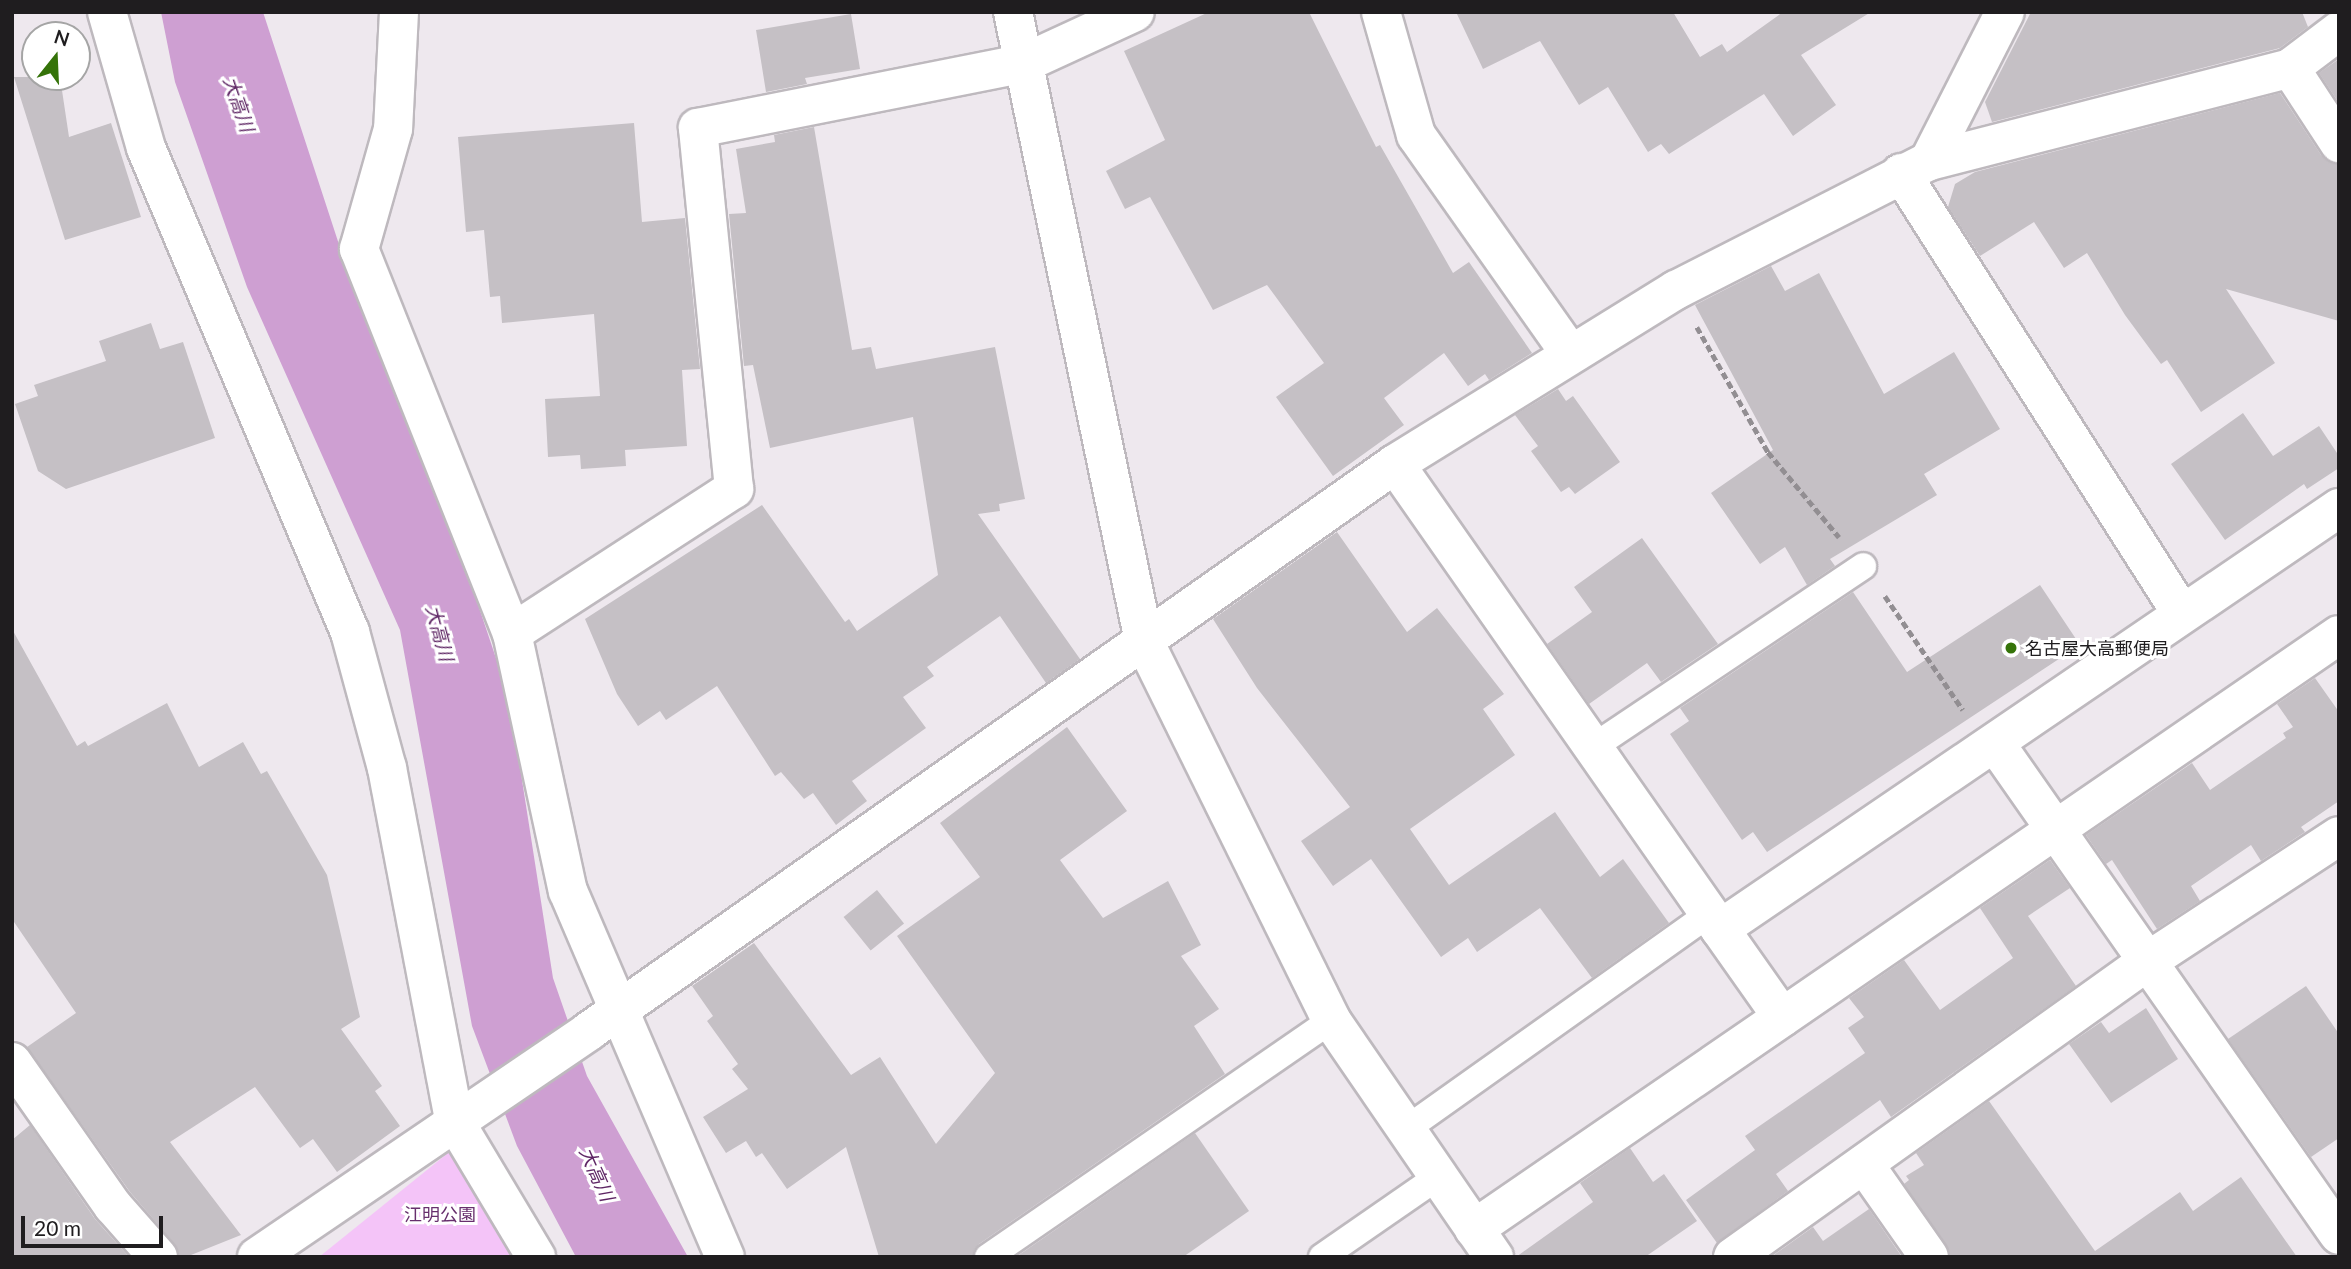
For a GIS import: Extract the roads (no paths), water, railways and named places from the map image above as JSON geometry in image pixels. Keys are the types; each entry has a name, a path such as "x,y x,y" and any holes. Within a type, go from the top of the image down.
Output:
{"street":[{"path":"107,12 146,148 350,632 387,768 468,1111 536,1257"},
{"path":"399,12 393,128 359,249 512,633 568,891 603,1020 725,1257"},
{"path":"1013,12 1144,641 1331,1020 1436,1178 1484,1243 1782,1017 2339,635"},
{"path":"512,633 734,489 698,128 1022,64 1135,12"},
{"path":"1381,12 1416,135 1570,353"},
{"path":"1915,167 2005,12"},
{"path":"257,1257 603,1020 1395,464 1570,353 1676,290 1915,167 2290,68 2339,31"},
{"path":"2290,68 2339,143"},
{"path":"1915,167 2182,614"},
{"path":"1395,464 1782,1017"},
{"path":"1715,922 1992,745 2339,508"},
{"path":"1992,745 2056,829 2339,1235"},
{"path":"1733,1257 2148,961 2339,836"},
{"path":"12,1062 113,1206 158,1257"},
{"path":"1864,1164 1929,1257"}],"lane":[{"path":"1593,747 1863,566"},
{"path":"1405,1130 1715,922"},
{"path":"988,1257 1331,1020"},
{"path":"1322,1257 1436,1178"}],"water":[{"name":"大高川","path":"161,12 263,12 349,275 444,503 509,697 553,978 587,1076 688,1257 576,1257 517,1146 472,1026 400,630 247,287 175,82"}],"place":[{"name":"名古屋大高郵便局","path":"2011,648"}],"park label":[{"name":"江明公園","path":"440,1214"}]}
